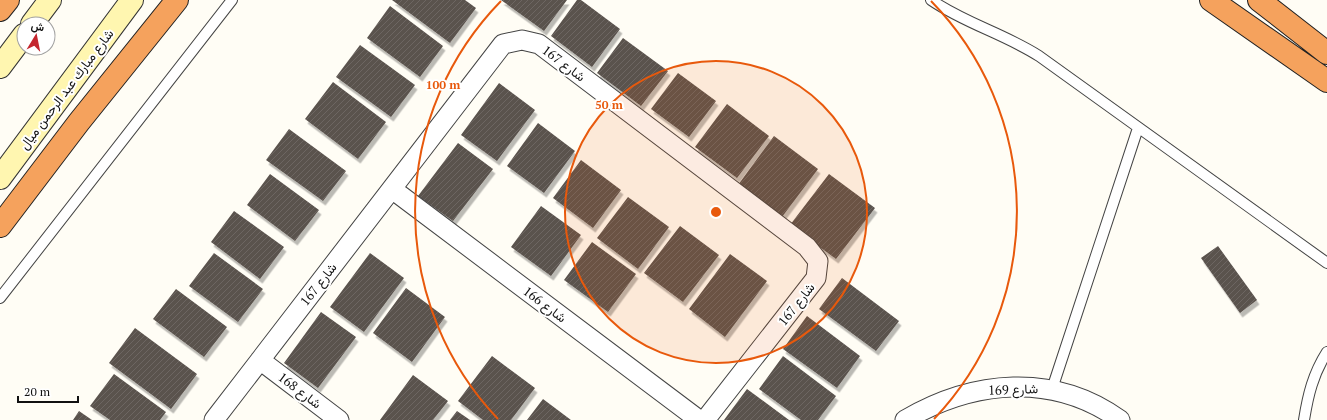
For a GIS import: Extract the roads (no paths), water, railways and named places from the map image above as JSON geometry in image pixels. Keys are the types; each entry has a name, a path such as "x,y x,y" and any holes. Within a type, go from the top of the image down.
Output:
{"highway":[{"path":"0,10 8,0"},
{"path":"0,226 79,122 177,0"},
{"path":"1211,0 1327,81"},
{"path":"1259,0 1327,53"}],"main road":[{"path":"38,16 50,0"},
{"name":"شارع مبارك عبد الرحمن ميال","path":"0,178 132,0"},
{"path":"0,67 16,46"}],"street":[{"name":"شارع 167","path":"214,420 503,44 522,40 539,44 807,247 818,261 816,278 705,420"},
{"name":"شارع 166","path":"392,189 699,420"},
{"name":"شارع 168","path":"260,360 339,420"},
{"name":"شارع 169","path":"905,420 943,401 983,390 1024,387 1052,389 1074,395 1106,410 1120,420"}],"lane":[{"path":"0,298 232,0"},
{"path":"931,0 962,20 1019,44 1327,263"},
{"path":"1052,389 1138,128"},
{"path":"1304,420 1308,393 1318,368 1327,352"}]}
